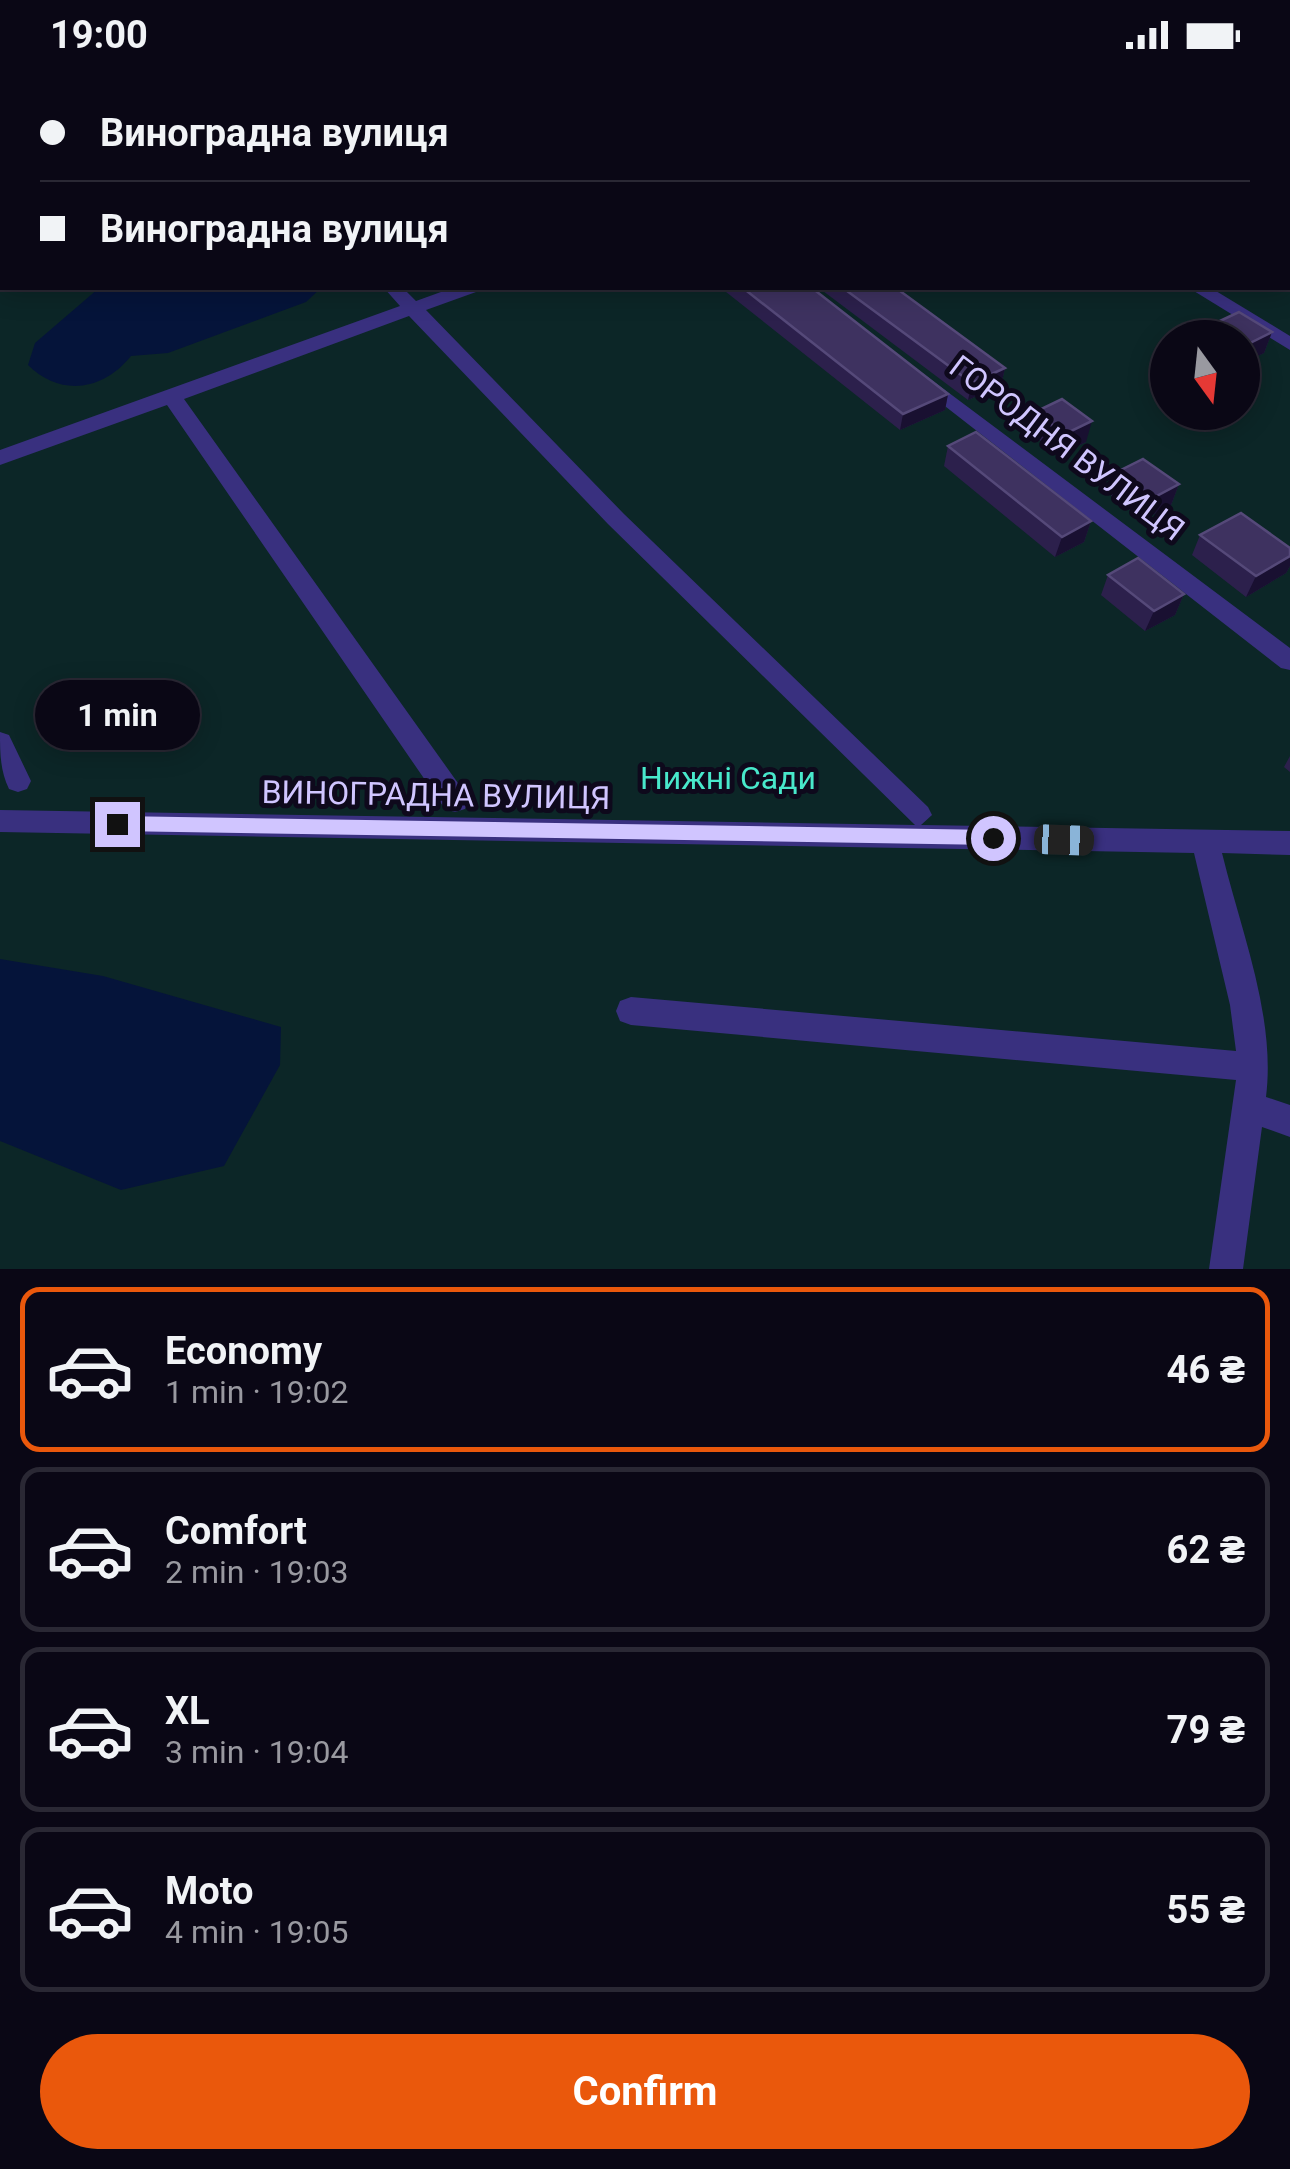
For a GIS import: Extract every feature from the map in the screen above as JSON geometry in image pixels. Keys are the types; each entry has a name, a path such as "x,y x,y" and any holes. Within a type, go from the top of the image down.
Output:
{"street":[{"path":"395,290 616,519 918,816"},
{"path":"0,458 463,290"},
{"path":"1201,290 1290,344"},
{"name":"ГОРОДНЯ ВУЛИЦЯ","path":"897,359 1290,660"},
{"path":"171,396 456,802"},
{"path":"0,742 18,781"},
{"name":"ВИНОГРАДНА ВУЛИЦЯ","path":"0,821 922,836 1206,845 1290,843"},
{"path":"1206,845 1244,1005 1254,1067 1226,1269"},
{"path":"631,1012 1254,1067"},
{"path":"1250,1108 1290,1121"}],"green space":[{"name":"Нижні Сади","path":"0,290 1290,290 1290,1269 0,1269"}],"water":[{"path":"97,290 319,290 306,302 168,353 131,356 108,377 81,386 54,382 28,365 35,343"},
{"path":"0,959 103,976 281,1027 280,1065 224,1166 121,1190 0,1141"}],"building":[{"path":"746,290 815,290 948,394 903,414"},
{"path":"846,290 899,290 1005,368 972,383"},
{"path":"1239,312 1252,320 1222,320"},
{"path":"1260,325 1272,332 1260,338"},
{"path":"1062,399 1092,421 1065,434 1035,412"},
{"path":"976,432 1091,521 1062,537 948,446"},
{"path":"1143,459 1179,484 1151,499 1115,473"},
{"path":"1241,513 1290,548 1290,556 1256,576 1200,535"},
{"path":"1138,558 1184,594 1154,611 1108,575"}],"route":[{"path":"117,824 993,838"}]}
